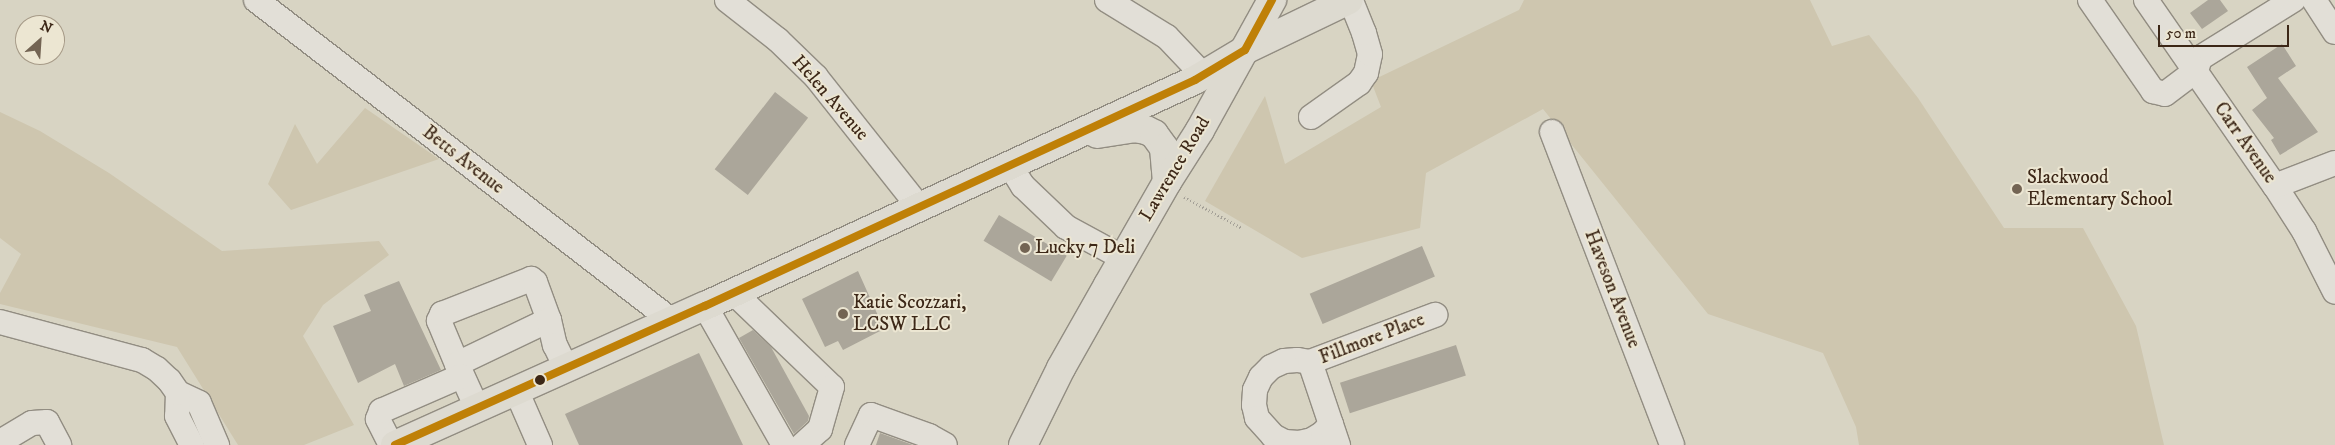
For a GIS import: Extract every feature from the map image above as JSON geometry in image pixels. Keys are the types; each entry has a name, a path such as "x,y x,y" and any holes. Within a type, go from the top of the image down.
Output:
{"main road":[{"name":"Lawrence Road","path":"1023,445 1061,368 1123,258 1175,189 1200,130 1272,0"},
{"path":"395,445 920,208 1203,75 1245,50 1350,0"},
{"path":"1066,139 1122,130 1146,130 1154,134 1164,148 1175,189"}],"street":[{"name":"Betts Avenue","path":"256,0 671,320"},
{"name":"Helen Avenue","path":"727,0 778,40 816,76 920,208"},
{"path":"1107,0 1167,37 1203,75"},
{"path":"1311,117 1359,83 1366,73 1370,54 1364,33 1350,0"},
{"path":"2090,0 2154,91 2165,94 2196,71 2200,58 2293,0"},
{"name":"Carr Avenue","path":"2146,0 2275,186 2304,231 2335,292"},
{"path":"2314,0 2335,32"},
{"name":"Haveson Avenue","path":"1552,132 1672,445"},
{"path":"2275,186 2335,163"},
{"path":"1014,164 1016,175 1022,186 1066,226 1123,258"},
{"path":"477,408 439,321 442,314 531,279 536,282 549,320 555,346 566,368"},
{"path":"733,292 832,387 820,429 802,445"},
{"path":"705,306 784,445"},
{"name":"Fillmore Place","path":"1310,362 1435,315"},
{"path":"391,445 378,419 381,411 549,320"},
{"path":"0,322 142,360 157,369 169,380 178,393 199,403 217,445"},
{"path":"1284,361 1310,362 1334,435 1323,433 1312,440 1299,443 1285,442 1272,436 1257,418 1254,405 1255,390 1261,377 1271,367 1284,361"},
{"path":"516,390 540,445"},
{"path":"178,393 177,416 192,445"},
{"path":"856,445 871,415 929,436 945,445"},
{"path":"0,442 32,423 47,422 59,445"}],"path":[{"path":"1175,189 1242,228"}],"shaded area":[{"path":"1524,0 1810,0 1832,46 1869,35 1918,98 2004,228 2083,228 2136,326 2164,445 1859,445 1856,427 1823,353 1708,314 1543,109 1426,173 1420,228 1302,258 1205,201 1265,96 1285,164 1381,107 1371,81 1519,10"},
{"path":"365,108 439,159 291,210 268,184 295,124 317,164"},
{"path":"0,112 40,131 109,173 222,251 379,241 389,255 323,305 303,336 354,425 304,445 238,445 177,347 0,304 0,293 21,254 0,238"}],"building":[{"path":"2208,0 2220,0 2228,11 2202,29 2190,13"},
{"path":"2282,44 2296,66 2278,78 2318,132 2280,155 2271,140 2274,138 2252,110 2267,98 2247,67"},
{"path":"775,92 808,118 748,195 715,169"},
{"name":"Lucky 7 Deli","path":"999,215 1067,256 1051,281 984,241"},
{"path":"1422,246 1435,276 1323,324 1310,294"},
{"name":"Katie Scozzari, LCSW LLC","path":"858,271 884,329 843,350 838,341 825,347 802,299"},
{"path":"399,281 441,370 404,386 395,364 358,383 333,326 371,311 364,295"},
{"path":"753,330 771,347 809,416 808,421 794,434 739,338"},
{"path":"1456,345 1466,375 1350,413 1340,383"},
{"path":"699,353 743,445 579,445 565,414"},
{"path":"880,433 913,445 876,445"}],"transit line":[{"path":"395,445 705,306 1195,80 1245,50 1272,0"}],"place":[{"name":"Slackwood Elementary School","path":"2017,189"},
{"name":"Lucky 7 Deli","path":"1025,248"},
{"name":"Katie Scozzari, LCSW LLC","path":"843,314"}]}
